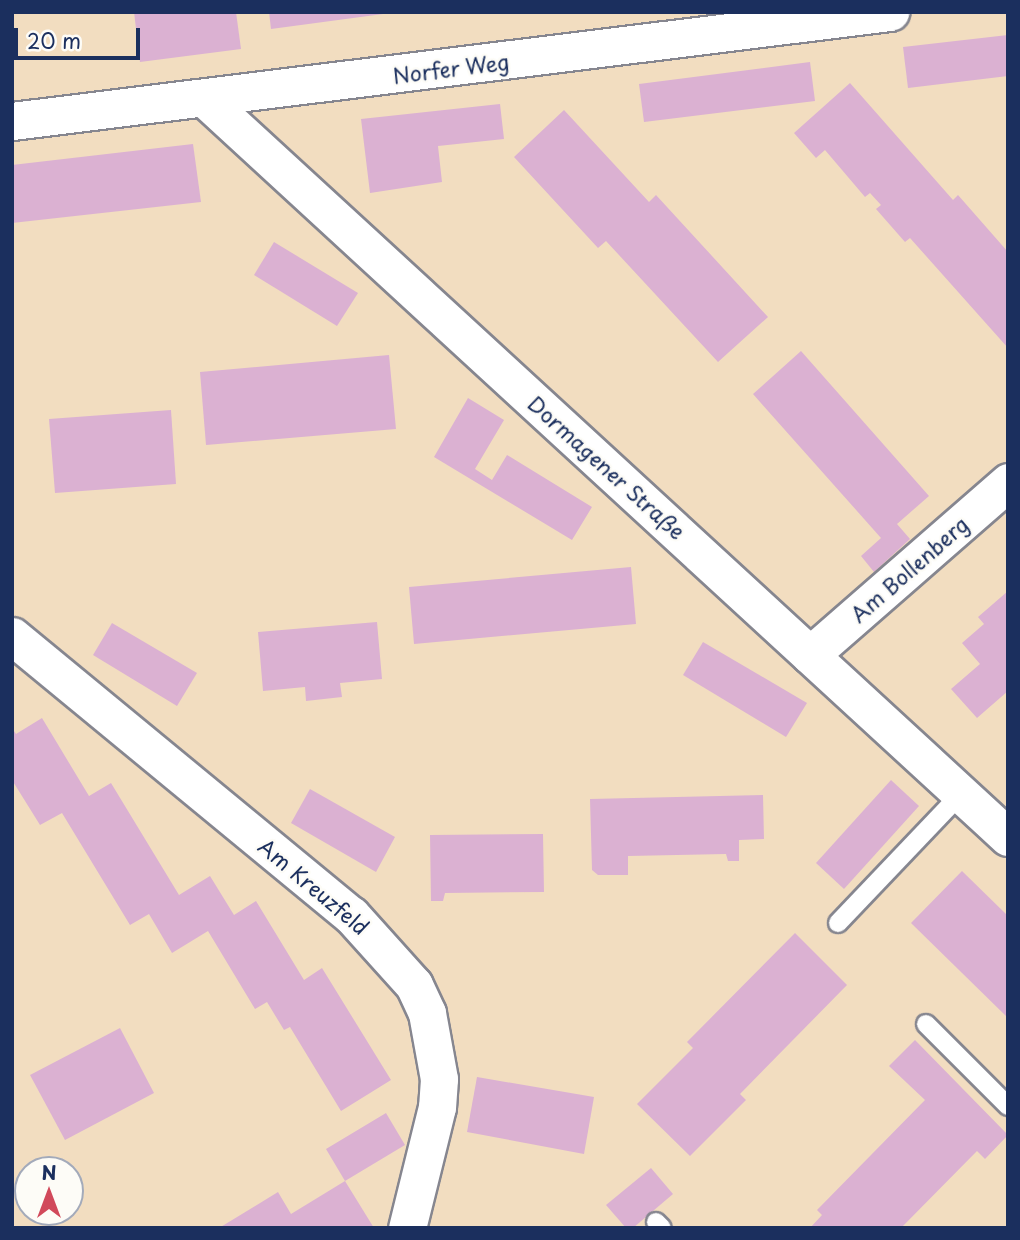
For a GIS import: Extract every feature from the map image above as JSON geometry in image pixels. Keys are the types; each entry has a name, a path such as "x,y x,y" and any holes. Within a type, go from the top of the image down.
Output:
{"street":[{"name":"Norfer Weg","path":"12,121 890,12"},
{"name":"Dormagener Straße","path":"204,98 1008,837"},
{"name":"Am Bollenberg","path":"810,655 1008,482"},
{"name":"Am Kreuzfeld","path":"12,636 351,915 414,985 427,1013 439,1079 437,1107 407,1228"}],"lane":[{"path":"838,923 961,794"},
{"path":"926,1024 1008,1106"}],"building":[{"path":"134,12 236,12 241,49 140,62"},
{"path":"269,12 383,12 383,14 271,29"},
{"path":"1008,35 1008,76 908,88 903,47"},
{"path":"810,62 815,101 644,122 639,84"},
{"path":"850,83 953,200 958,195 1008,252 1008,348 910,238 905,242 876,209 881,205 870,193 865,197 825,150 816,158 794,133"},
{"path":"500,104 504,139 438,146 442,182 370,193 361,119"},
{"path":"564,110 649,202 656,195 768,317 718,362 606,241 598,248 514,157"},
{"path":"193,144 201,202 12,223 12,165"},
{"path":"274,242 358,293 337,326 254,275"},
{"path":"801,351 929,496 897,524 910,539 874,572 861,556 881,538 753,394"},
{"path":"389,355 396,429 206,445 200,372"},
{"path":"468,398 504,420 475,469 492,480 507,455 592,507 572,540 434,457"},
{"path":"171,410 176,484 55,493 49,419"},
{"path":"631,567 636,624 414,644 409,587"},
{"path":"1008,591 1008,691 977,718 951,689 980,664 962,643 984,624 978,617"},
{"path":"377,622 382,679 340,683 342,697 306,701 305,687 263,691 258,632"},
{"path":"112,623 197,673 177,706 93,655"},
{"path":"703,642 807,703 786,737 683,675"},
{"path":"42,718 89,796 111,783 179,895 210,876 234,915 256,901 304,980 322,968 391,1080 341,1111 290,1027 284,1030 267,1002 255,1009 208,931 172,953 149,914 130,925 62,813 40,825 12,780 12,728 16,734"},
{"path":"891,780 919,806 844,889 816,863"},
{"path":"310,789 395,837 376,872 291,823"},
{"path":"763,795 764,839 739,840 739,861 728,861 726,854 628,856 628,875 598,875 592,870 590,799"},
{"path":"543,834 544,892 445,893 443,901 431,901 430,835"},
{"path":"962,871 1008,916 1008,1018 911,923"},
{"path":"795,933 847,985 740,1094 746,1100 690,1156 637,1104 693,1048 687,1042"},
{"path":"120,1028 154,1093 65,1140 30,1075"},
{"path":"915,1040 1008,1135 985,1159 977,1151 901,1228 810,1228 822,1215 817,1210 925,1100 889,1066"},
{"path":"477,1077 594,1097 584,1154 467,1132"},
{"path":"386,1113 405,1145 345,1181 326,1149"},
{"path":"651,1168 673,1194 633,1228 626,1228 606,1205"},
{"path":"345,1181 374,1228 219,1228 278,1192 291,1214"}]}
